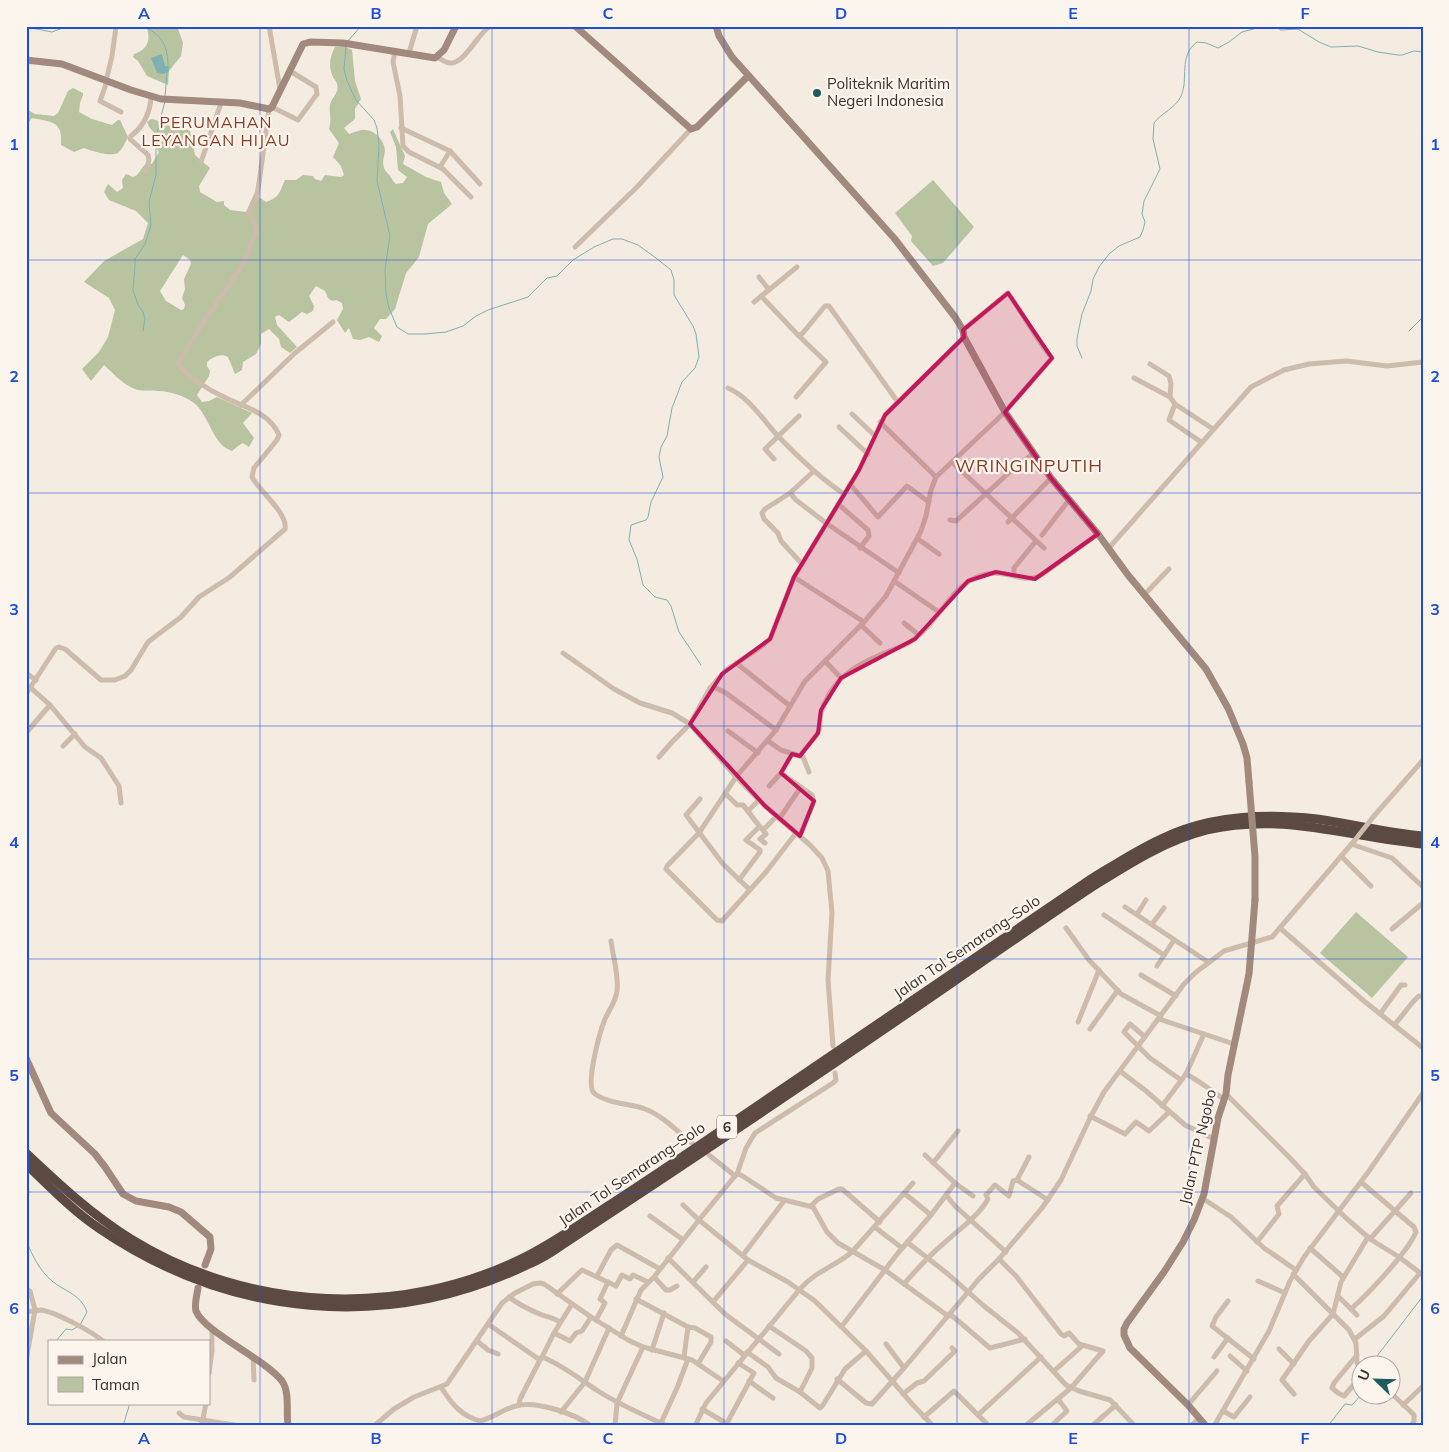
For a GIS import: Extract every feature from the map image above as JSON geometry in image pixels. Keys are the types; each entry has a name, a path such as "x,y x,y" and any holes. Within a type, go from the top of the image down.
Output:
{"highway":[{"name":"Jalan Tol Semarang–Solo","path":"26,1153 79,1203 106,1222 172,1262 208,1275 246,1287 309,1298 349,1300 390,1297 437,1289 495,1271 555,1241 690,1152 1092,878 1130,854 1162,838 1192,826 1220,820 1274,816 1318,819 1423,836"},
{"name":"Jalan Tol Semarang–Solo","path":"26,1164 72,1207 99,1228 133,1250 167,1268 207,1284 256,1297 308,1306 346,1308 385,1306 442,1296 485,1283 530,1264 562,1245 706,1150 1072,900 1156,848 1207,830 1265,823 1292,824 1423,844"}],"main road":[{"path":"26,60 62,64 151,97 165,100 240,103 271,108 303,44 310,42 343,43 437,57 444,50 456,26"},
{"path":"575,26 691,129 697,127 748,76"},
{"name":"Jalan PTP Ngobo","path":"716,26 719,36 732,57 894,238 938,293 963,334 1005,412 1051,478 1098,534 1144,595 1206,669 1228,708 1244,744 1247,758 1255,857 1256,900 1253,943 1225,1097 1202,1198 1194,1220 1183,1242 1164,1272 1134,1311 1123,1333 1130,1348 1188,1405 1206,1426"},
{"path":"26,1058 51,1113 91,1150 106,1167 122,1192 136,1201 168,1207 181,1212 210,1237 211,1249 205,1265"},
{"path":"198,1288 196,1309 200,1317 212,1329 253,1356 282,1382 287,1400 288,1426"}],"street":[{"path":"269,26 280,89"},
{"path":"409,52 417,26"},
{"path":"437,57 450,63 456,62 466,53 484,30 490,26"},
{"path":"116,27 112,56 101,101 121,112"},
{"path":"395,50 393,62 400,96 401,128 405,148 409,152 440,167 471,197"},
{"path":"26,694 56,648 59,647 65,649 101,680 115,680 125,676 131,670 148,642 181,617 199,597 230,577 285,528 286,524 282,515 252,477 254,468 274,445 278,434 261,415 209,389 194,379 178,363 205,319 240,269 255,235 256,228 249,214 258,189 271,108 298,120 317,94 316,87 290,70"},
{"path":"146,172 149,157 130,137 139,129 149,114 151,97"},
{"path":"201,162 221,102"},
{"path":"401,128 450,151 480,184"},
{"path":"575,247 637,187 691,129"},
{"path":"440,167 450,151"},
{"path":"754,302 798,267"},
{"path":"759,277 769,290"},
{"path":"659,757 690,724 710,688 726,670 770,639 794,577 868,454 874,435 884,415 963,334 1008,293 1039,342 1052,358 1005,412 936,478 924,524 918,539 881,603 806,681 776,730 736,777 699,833 666,866 666,870 720,921 724,920 798,834 814,801 812,795 781,773"},
{"path":"762,296 826,362 796,397"},
{"path":"798,335 802,334 825,306 829,306 897,401"},
{"path":"241,405 295,352 333,322"},
{"path":"1108,549 1251,387 1284,370 1309,364 1346,361 1403,366 1423,362"},
{"path":"1150,364 1169,376 1170,397"},
{"path":"1134,378 1170,397 1175,404 1212,430"},
{"path":"728,388 734,390 759,413 778,436 814,472 844,494"},
{"path":"1175,404 1169,420 1201,442"},
{"path":"852,414 874,435"},
{"path":"774,459 763,448 799,416"},
{"path":"880,422 936,478"},
{"path":"839,427 868,454"},
{"path":"950,520 956,520 1034,453"},
{"path":"953,463 1009,520 1044,548"},
{"path":"802,564 781,541 778,533 764,519 762,513 814,472"},
{"path":"1009,520 1051,478"},
{"path":"850,484 878,517 907,486 929,502"},
{"path":"790,492 796,500 826,523 899,573"},
{"path":"1042,535 1069,500"},
{"path":"838,504 868,530 869,536 860,548"},
{"path":"800,756 818,733 821,710 841,678 865,663 907,644 919,635 958,590 976,577 996,572 1031,580 1098,534"},
{"path":"918,539 939,554"},
{"path":"1014,575 1014,568 1036,541"},
{"path":"1144,595 1169,569"},
{"path":"794,577 862,624 880,643"},
{"path":"894,581 939,612"},
{"path":"904,623 919,635"},
{"path":"563,653 614,689 646,705 672,713 690,724 736,777 822,858 828,871 832,913 828,990 833,1046"},
{"path":"825,661 841,678"},
{"path":"736,664 790,706"},
{"path":"26,674 36,680"},
{"path":"31,688 50,705 86,747 101,758 119,786 121,803"},
{"path":"710,688 726,692 776,730"},
{"path":"26,733 50,705"},
{"path":"728,731 758,752"},
{"path":"63,746 75,734"},
{"path":"768,740 781,750 803,758 809,772"},
{"path":"769,786 781,773 792,754"},
{"path":"837,1379 870,1405 893,1381 968,1292 1006,1252 1048,1200 1068,1167 1090,1116 1104,1092 1190,977 1227,949 1270,939 1423,760"},
{"path":"739,880 760,852 760,850 746,840 778,818 801,787"},
{"path":"725,793 737,805 743,805 748,811 751,818 766,834 760,839 765,843"},
{"path":"700,799 686,815 723,864 750,890"},
{"path":"748,811 759,800"},
{"path":"1353,842 1392,858 1423,887"},
{"path":"1341,856 1371,886"},
{"path":"1137,914 1146,900"},
{"path":"1392,929 1423,903"},
{"path":"1125,907 1208,962"},
{"path":"1152,924 1164,908"},
{"path":"1104,915 1164,955"},
{"path":"1066,928 1081,950 1099,970 1118,990 1132,1001 1160,1017 1234,1044"},
{"path":"1280,928 1380,1014 1423,1048"},
{"path":"1157,966 1174,940"},
{"path":"610,941 617,980 617,992 604,1020 599,1038 590,1078 591,1088 598,1095 618,1103 646,1109 692,1143"},
{"path":"1078,1022 1099,970"},
{"path":"1141,974 1176,996"},
{"path":"1380,1014 1401,985 1405,985"},
{"path":"1090,1029 1118,990"},
{"path":"1394,1025 1416,998 1419,996 1423,998"},
{"path":"1145,1037 1130,1024 1124,1032 1138,1047 1181,1080"},
{"path":"1162,1106 1186,1074 1204,1034"},
{"path":"1120,1071 1142,1087 1168,1112 1185,1125 1214,1139"},
{"path":"621,1336 636,1300 682,1239 736,1175 746,1148 755,1133 828,1087 834,1082 835,1073"},
{"path":"1186,1074 1196,1079 1207,1089 1225,1097 1305,1174 1314,1187 1339,1211 1369,1238 1421,1274 1384,1316 1355,1339"},
{"path":"1214,1426 1254,1359 1273,1322 1294,1272 1361,1182 1423,1093"},
{"path":"1090,1116 1125,1134 1136,1122 1149,1131 1168,1112"},
{"path":"934,1163 958,1131"},
{"path":"709,1155 736,1175 745,1177 776,1198 811,1206 827,1232 838,1243 885,1270 949,1315 990,1348 1009,1345 1025,1339"},
{"path":"925,1155 955,1183 973,1196"},
{"path":"904,1284 987,1201 986,1195 995,1185 1009,1196 1013,1181 1017,1180 1029,1157"},
{"path":"1257,1242 1279,1214 1277,1206 1305,1174"},
{"path":"1017,1180 1048,1200"},
{"path":"1351,1309 1399,1257 1414,1237 1416,1230 1361,1182"},
{"path":"694,1426 702,1409 723,1381 800,1289 816,1274 840,1262 852,1252 876,1228 913,1183"},
{"path":"842,1326 955,1183"},
{"path":"811,1206 818,1200 842,1189 880,1222"},
{"path":"904,1193 931,1215"},
{"path":"1294,1394 1282,1380 1309,1342 1334,1314 1343,1277 1369,1238 1412,1193"},
{"path":"946,1195 951,1202 1006,1252"},
{"path":"1202,1198 1238,1222 1257,1242 1294,1272 1346,1326 1355,1339 1357,1354"},
{"path":"743,1255 784,1201"},
{"path":"683,1205 748,1260 800,1289 842,1326 933,1426"},
{"path":"650,1216 682,1239"},
{"path":"876,1228 902,1248"},
{"path":"907,1242 1025,1339 1071,1388 1106,1398 1116,1405 1135,1426"},
{"path":"597,1276 611,1250 617,1245 660,1269"},
{"path":"1310,1248 1343,1277"},
{"path":"668,1258 725,1314 779,1354"},
{"path":"999,1259 1016,1276 1062,1336 1069,1333 1075,1342 1082,1346 1103,1352 1071,1388 1025,1426"},
{"path":"713,1302 748,1260"},
{"path":"693,1282 706,1267"},
{"path":"557,1294 580,1271 586,1271 616,1286 622,1275 630,1279 633,1275 648,1282"},
{"path":"654,1277 666,1290 677,1286"},
{"path":"1258,1281 1285,1293"},
{"path":"374,1426 394,1409 414,1397 441,1388 450,1381 496,1309 509,1297 540,1282 621,1336 643,1347 686,1358 723,1381"},
{"path":"554,1333 570,1340 576,1333 582,1331 605,1304 600,1299 608,1282"},
{"path":"26,1289 30,1291 35,1310 26,1361"},
{"path":"1338,1296 1357,1315"},
{"path":"509,1297 522,1306 544,1316 550,1316 560,1322"},
{"path":"636,1300 711,1337 711,1342 698,1364"},
{"path":"1228,1301 1212,1323 1214,1328 1254,1359"},
{"path":"519,1405 520,1399 554,1333 572,1304"},
{"path":"26,1312 35,1310 47,1312 79,1326 101,1340"},
{"path":"652,1350 664,1313"},
{"path":"488,1324 541,1359 565,1368 617,1403 667,1426"},
{"path":"769,1326 806,1351 812,1358 812,1368 800,1392"},
{"path":"661,1423 677,1388 686,1358 688,1327"},
{"path":"561,1412 585,1382 608,1328"},
{"path":"210,1351 212,1329"},
{"path":"1009,1345 1018,1333"},
{"path":"1214,1358 1228,1338"},
{"path":"477,1341 488,1350 498,1354"},
{"path":"726,1341 766,1366 776,1378 821,1407 845,1369 866,1351"},
{"path":"886,1344 904,1368"},
{"path":"1054,1371 1082,1346"},
{"path":"615,1426 617,1403 643,1347"},
{"path":"903,1394 917,1383 924,1381 953,1354 954,1350 952,1348"},
{"path":"1279,1350 1294,1364"},
{"path":"253,1356 254,1380"},
{"path":"1230,1356 1247,1371"},
{"path":"978,1415 1042,1357"},
{"path":"1352,1361 1332,1388 1344,1396 1352,1386"},
{"path":"702,1409 729,1424 754,1372 738,1363"},
{"path":"1188,1405 1217,1371"},
{"path":"749,1381 773,1398"},
{"path":"1411,1426 1415,1418 1403,1405 1423,1386"},
{"path":"441,1388 463,1414 480,1421 519,1405 533,1404 583,1420 591,1426"},
{"path":"924,1417 954,1390 989,1426"},
{"path":"1223,1411 1234,1417 1250,1397"},
{"path":"1051,1426 1066,1410 1058,1399"},
{"path":"200,1426 204,1419 206,1404"},
{"path":"1092,1426 1116,1405"},
{"path":"179,1412 184,1417 240,1426"},
{"path":"1191,1426 1200,1418"}],"highlighted area":[{"path":"1008,293 1052,358 1005,412 1051,478 1098,534 1035,579 996,572 968,581 915,639 841,678 821,710 818,733 800,756 792,754 781,773 814,801 800,836 765,806 690,724 722,674 770,639 794,577 859,470 885,415 964,337 963,330"}],"green space":[{"path":"146,26 177,26 183,43 181,56 169,71 168,85 147,76 138,61 133,57 134,54 142,50 147,44 148,31"},
{"path":"343,46 352,50 355,81 361,99 355,109 355,119 344,128 349,134 361,130 370,131 381,139 385,151 384,168 396,184 403,183 407,177 398,170 396,147 390,132 393,129 405,156 403,164 426,177 441,182 444,193 452,204 428,224 419,257 406,273 395,309 386,319 380,319 374,328 382,336 379,342 369,337 360,340 353,339 349,328 345,333 337,320 343,309 342,303 336,300 332,301 328,298 325,291 316,286 309,296 314,306 313,311 307,314 302,312 289,322 279,315 275,317 277,325 297,347 290,353 281,347 279,339 269,329 261,334 261,344 256,354 243,362 242,370 235,374 228,357 223,355 217,356 207,362 210,371 209,376 197,395 202,402 217,397 252,413 243,423 254,438 249,447 243,443 232,451 220,443 204,415 194,403 186,398 177,394 140,390 128,386 104,365 91,381 82,369 99,352 108,337 115,310 109,298 84,282 104,261 143,239 148,223 136,211 109,200 104,192 108,184 117,192 123,188 122,180 126,174 133,177 137,175 146,163 152,164 159,152 155,146 159,138 149,127 147,122 151,119 190,131 195,155 210,168 199,186 200,192 217,202 224,201 224,205 230,210 246,212 255,192 266,202 274,198 285,180 296,180 303,175 313,176 321,181 325,175 341,177 344,175 341,166 333,157 339,143 329,129 330,105 338,87 331,73 330,65 335,47","holes":["183,255 190,260 191,264 184,279 185,289 182,298 185,305 184,309 181,310 166,301 160,291"]},
{"path":"73,88 83,93 79,112 92,119 112,125 120,120 128,137 119,152 108,154 84,148 74,152 61,145 60,131 55,124 32,118 26,126 26,109 35,114 54,116 58,113 68,91"},
{"path":"933,180 974,227 943,263 933,266 911,241 912,236 895,213"},
{"path":"1356,912 1408,957 1372,998 1320,953"}],"water":[{"path":"162,54 165,66 170,66 168,72 163,74 157,73 151,58"}],"waterway":[{"path":"26,27 52,32 68,26"},
{"path":"144,26 156,34 163,42 168,65"},
{"path":"348,41 361,26"},
{"path":"1082,358 1077,346 1077,338 1093,279 1109,254 1119,246 1140,237 1143,230 1145,222 1142,214 1144,201 1160,169 1153,139 1154,123 1176,104 1181,96 1186,61 1191,48 1197,42 1206,43 1218,48 1242,32 1265,26"},
{"path":"1274,26 1281,30 1298,29 1331,47 1358,46 1398,55 1414,51 1423,52"},
{"path":"346,47 344,69 347,81 356,100 374,120 377,128 379,145 377,181 390,236 385,269 386,294 389,308 397,327 408,334 425,334 446,332 463,326 488,310 528,297 547,278 557,276 573,260 594,247 613,239 622,239 638,245 671,270 674,280 674,295 693,326 699,357 695,368 682,382 672,408 667,436 661,447 659,457 663,477 651,502 648,517 646,520 631,525 629,540 637,559 643,585 655,597 667,600 671,606 679,632 701,665"},
{"path":"165,97 167,72"},
{"path":"143,331 145,319 133,290 135,259 145,244 151,225 149,202 156,175 156,137 165,101"},
{"path":"1409,331 1423,317"},
{"path":"26,1241 47,1277 81,1301 87,1312 80,1325"},
{"path":"1379,1354 1423,1296"},
{"path":"57,1340 66,1329 72,1330 77,1327"},
{"path":"123,1426 130,1404"},
{"path":"1328,1426 1345,1404 1353,1404"}],"place":[{"name":"Politeknik Maritim Negeri Indonesia","path":"817,93"}],"district":[{"name":"PERUMAHAN LEYANGAN HIJAU","path":"216,131"},
{"name":"WRINGINPUTIH","path":"1029,466"}]}
